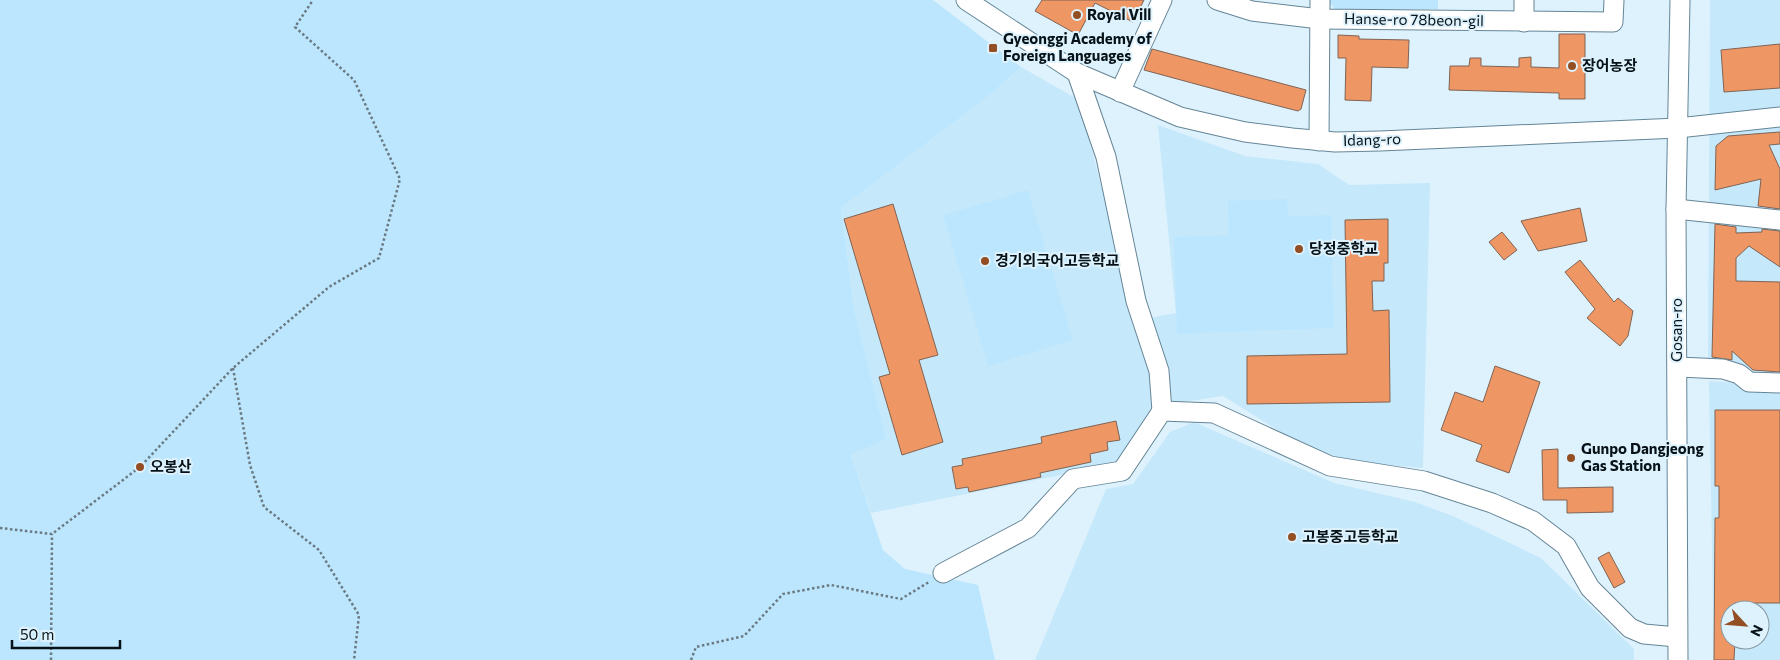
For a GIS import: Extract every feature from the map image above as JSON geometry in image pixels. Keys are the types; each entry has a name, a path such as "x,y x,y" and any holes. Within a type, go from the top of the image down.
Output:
{"street":[{"name":"Idang-ro","path":"966,0 1077,73 1180,117 1245,132 1319,141 1380,141 1678,128 1780,117"},
{"path":"1120,92 1162,0"},
{"name":"Hanse-ro 78beon-gil","path":"1217,0 1252,11 1320,9 1524,22 1613,22 1614,0"},
{"path":"1524,0 1524,22"},
{"name":"Gosan-ro","path":"1678,660 1676,209 1680,0"},
{"path":"1319,141 1320,9"},
{"path":"943,573 1028,528 1073,479 1122,471 1162,411 1159,371 1136,301 1106,157 1077,73"},
{"path":"1676,209 1780,220"},
{"path":"1678,367 1723,369 1739,374 1749,382 1780,383"},
{"path":"1162,411 1214,413 1330,466 1424,480 1492,503 1533,521 1566,546 1590,588 1630,628 1644,634 1677,637"}],"path":[{"path":"0,528 52,534 140,467 233,368 329,287 379,258 400,179 354,80 295,27 313,0"},
{"path":"233,368 250,465 264,507 319,550 359,615 354,660"},
{"path":"51,660 52,534"},
{"path":"691,660 696,647 744,636 783,594 831,585 902,599 943,573"}],"shaded area":[{"path":"0,0 933,0 1021,67 985,99 841,208 855,315 886,439 851,455 883,550 905,569 978,585 995,660 0,660"},
{"path":"1327,0 1438,0 1438,9 1336,10"},
{"path":"1710,0 1780,0 1780,376 1708,373"},
{"name":"경기외국어고등학교","path":"1021,67 1079,100 1149,371 1153,415 1115,464 871,513 851,455 855,315 841,208 985,99"},
{"name":"당정중학교","path":"1158,125 1245,156 1318,164 1349,185 1430,183 1423,468 1349,461 1300,444 1223,396 1169,404 1150,318 1176,313"},
{"path":"1028,190 1073,340 988,366 943,215"},
{"path":"1287,199 1288,216 1331,215 1334,328 1177,334 1174,237 1229,235 1228,201"},
{"path":"1709,381 1780,386 1780,660 1714,660"},
{"name":"고봉중고등학교","path":"1194,422 1334,483 1415,502 1453,516 1541,558 1634,649 1634,660 1035,660 1106,489 1133,484 1170,432"}],"building":[{"path":"1042,0 1144,0 1133,22 1095,3 1078,35 1035,11"},
{"path":"1559,34 1585,34 1585,99 1559,99 1559,93 1449,90 1450,66 1469,66 1470,58 1481,58 1481,66 1519,67 1519,58 1531,57 1531,67 1559,68"},
{"path":"1338,35 1359,36 1359,39 1409,40 1408,68 1372,67 1371,101 1345,100 1346,58 1338,58"},
{"path":"1780,44 1780,88 1724,92 1721,50"},
{"path":"1152,49 1306,90 1301,109 1298,111 1144,70"},
{"path":"1780,132 1780,144 1769,145 1780,169 1780,209 1758,206 1761,179 1715,190 1716,146 1728,136"},
{"path":"893,204 938,355 919,360 943,442 902,455 879,377 890,374 844,219"},
{"path":"1580,208 1587,241 1538,251 1521,221"},
{"path":"1388,219 1388,263 1384,263 1384,281 1372,281 1373,311 1389,310 1390,402 1247,404 1247,356 1347,354 1345,220"},
{"path":"1715,224 1736,227 1736,233 1762,232 1762,229 1780,231 1780,267 1749,246 1736,258 1736,281 1780,282 1780,372 1753,370 1732,351 1732,360 1712,357"},
{"path":"1502,232 1517,250 1504,260 1489,242"},
{"path":"1580,260 1614,302 1618,298 1633,311 1628,336 1620,346 1587,318 1595,309 1565,272"},
{"path":"1495,366 1540,382 1509,473 1476,461 1482,445 1441,430 1455,392 1483,402"},
{"path":"1715,410 1780,410 1780,603 1770,603 1770,600 1720,600 1720,650 1734,650 1734,660 1714,660 1715,518 1719,518 1719,486 1715,486"},
{"path":"1116,421 1120,440 1107,442 1108,450 1090,454 1091,462 1040,473 1041,477 969,492 968,487 956,489 952,467 963,465 962,459 1042,443 1041,437"},
{"path":"1558,449 1558,488 1613,487 1613,512 1567,513 1567,500 1543,500 1542,450"},
{"path":"1609,552 1625,582 1614,588 1598,558"}],"place":[{"name":"Royal Vill","path":"1077,15"},
{"name":"Gyeonggi Academy of Foreign Languages","path":"993,48"},
{"name":"장어농장","path":"1572,66"},
{"name":"당정중학교","path":"1299,249"},
{"name":"경기외국어고등학교","path":"985,261"},
{"name":"Gunpo Dangjeong Gas Station","path":"1571,458"},
{"name":"오봉산","path":"140,467"},
{"name":"고봉중고등학교","path":"1292,537"}]}
